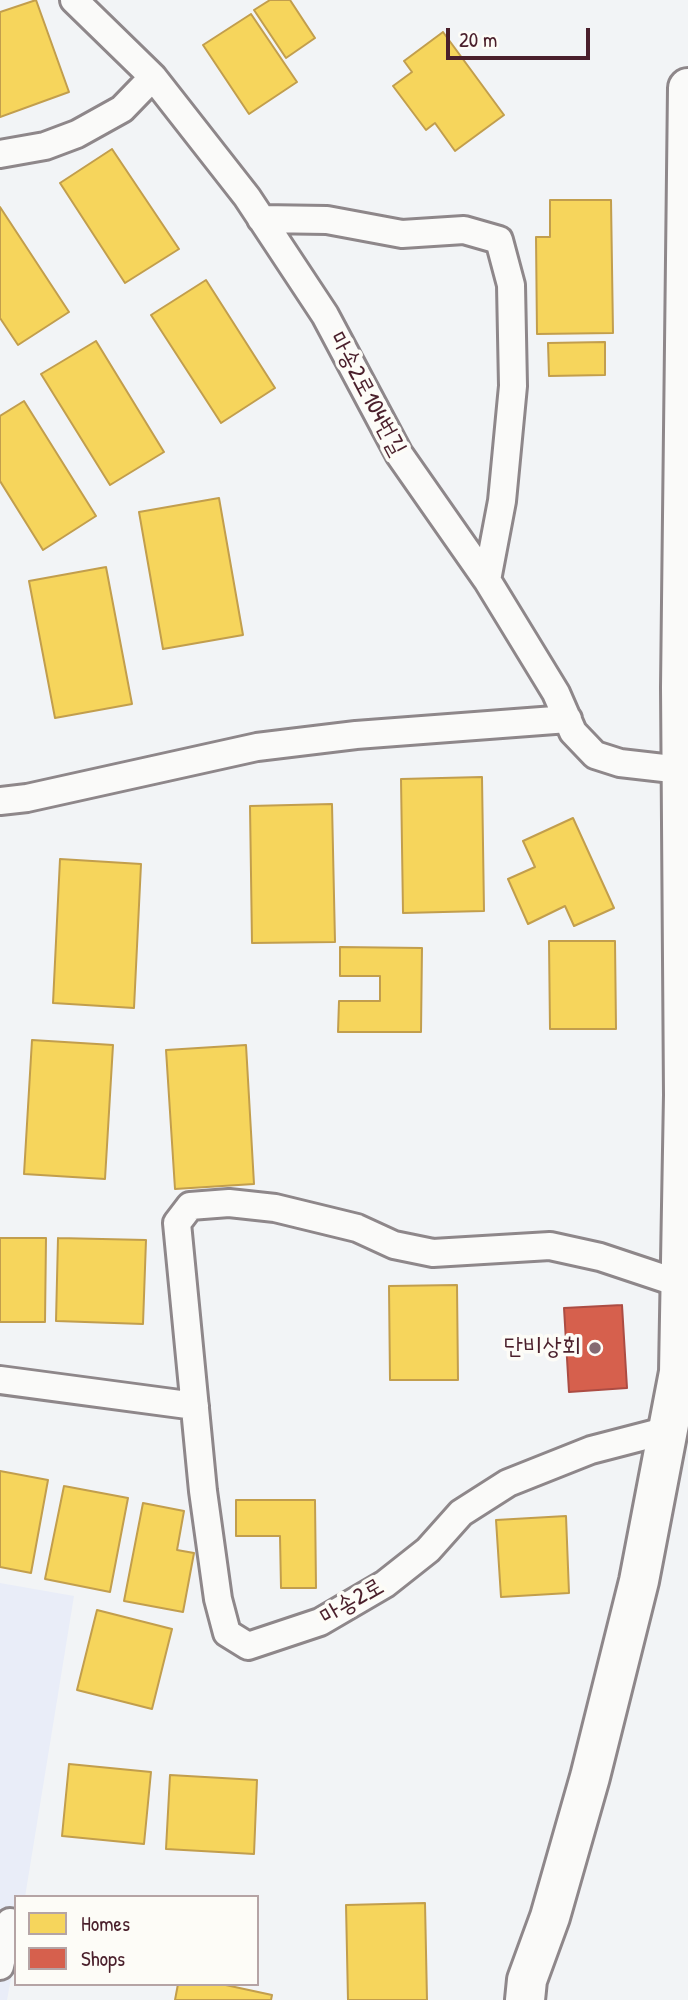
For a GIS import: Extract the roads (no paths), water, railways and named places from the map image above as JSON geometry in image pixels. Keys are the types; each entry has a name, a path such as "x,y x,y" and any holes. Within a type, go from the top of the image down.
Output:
{"street":[{"path":"524,2000 527,1980 550,1917 590,1777 639,1581 680,1372 684,1095 681,770 688,88"}],"lane":[{"name":"마송2로104번길","path":"74,0 153,77 261,219 325,315 399,454 487,580 556,693 573,732 595,755 620,763 681,770"},
{"path":"0,154 45,146 77,134 122,108 153,77"},
{"path":"261,219 327,220 402,234 464,230 499,240 511,285 513,386 502,501 487,580"},
{"path":"0,801 27,798 257,747 356,735 568,719"},
{"name":"마송2로","path":"668,1430 591,1450 508,1483 461,1513 428,1550 385,1584 320,1622 248,1646 227,1633 218,1599 177,1223 190,1206 229,1203 275,1208 357,1228 394,1245 433,1253 550,1246 600,1257 681,1284"},
{"path":"0,1380 195,1406"},
{"path":"0,1966 10,1922"}],"place":[{"name":"단비상회","path":"595,1348"}]}
